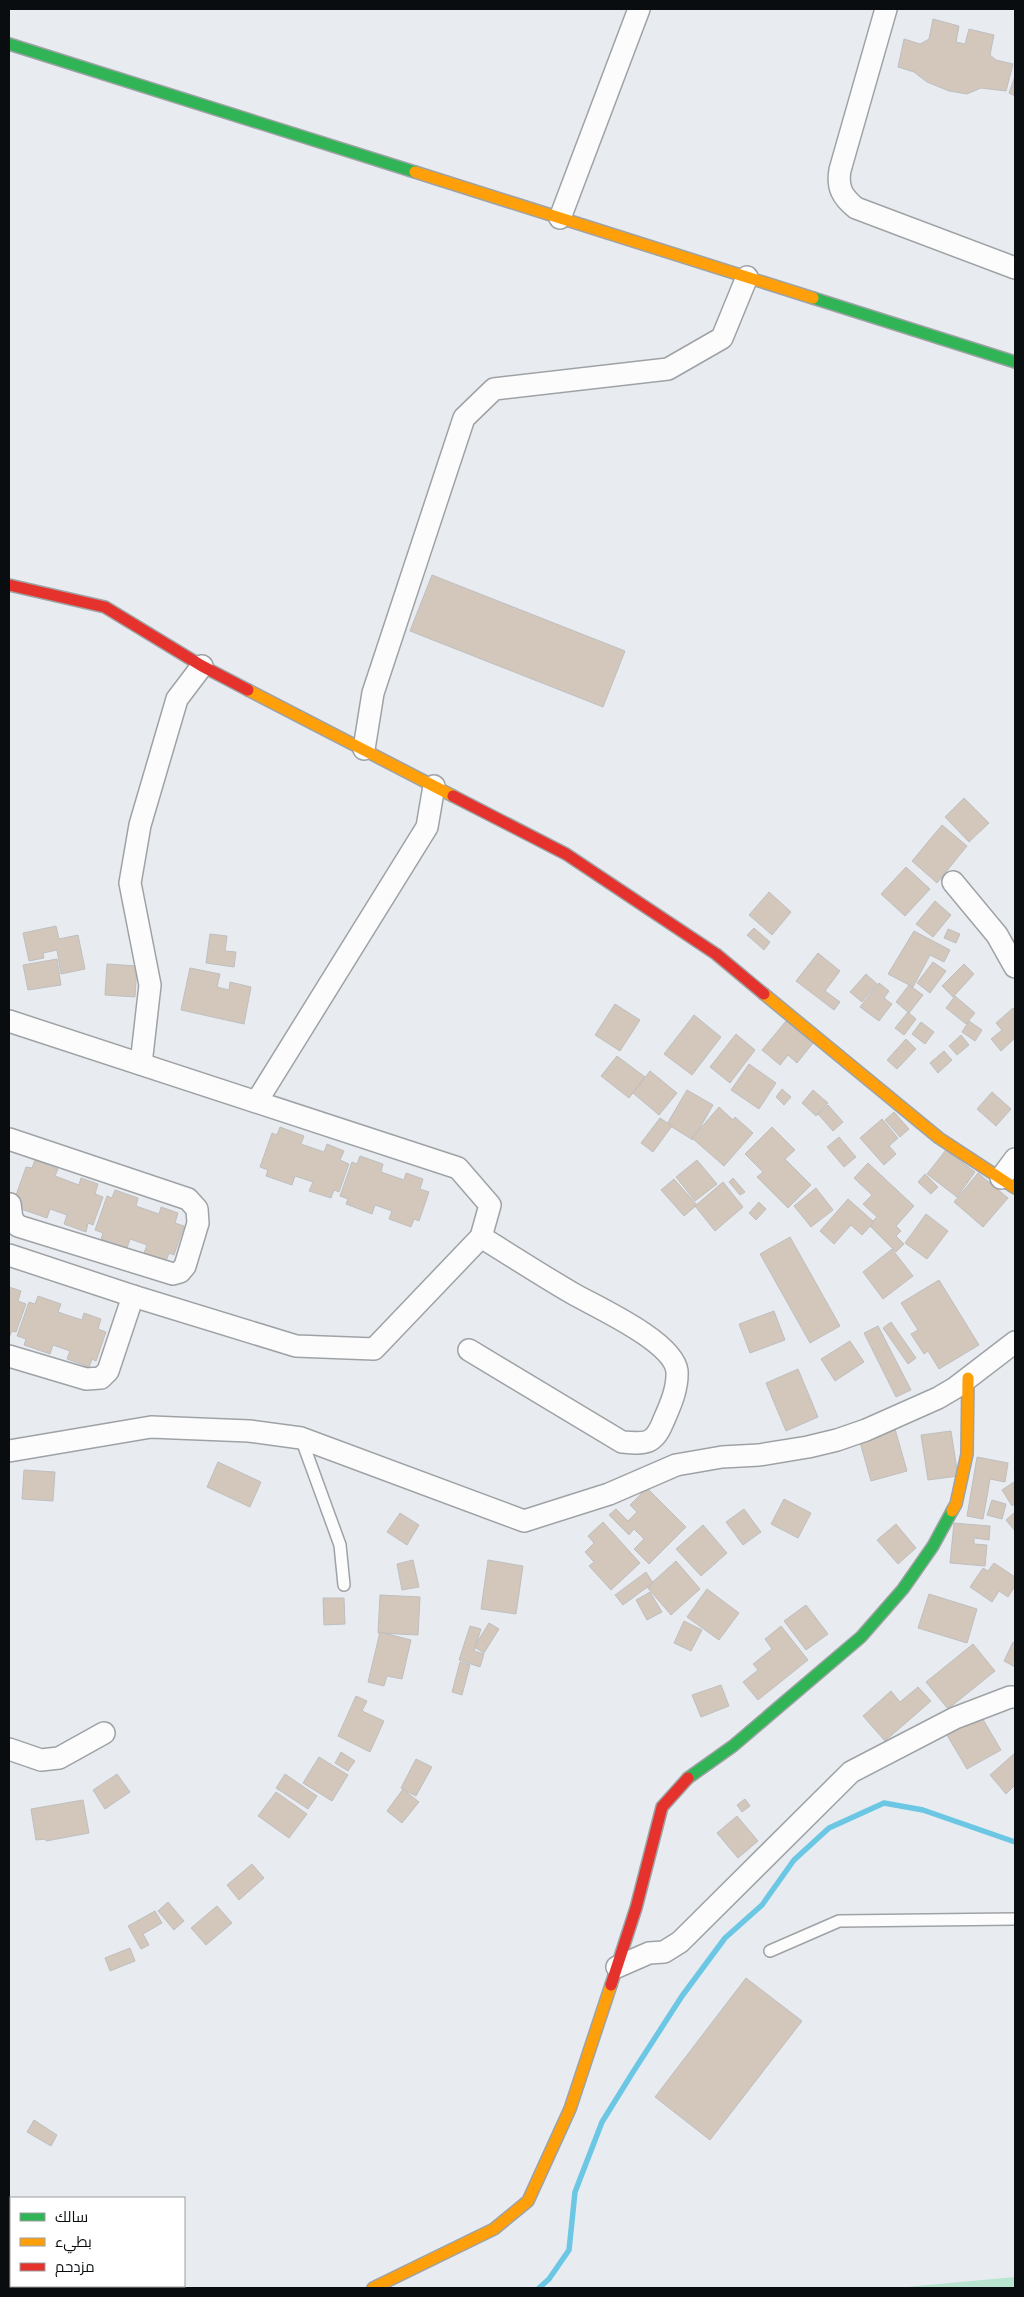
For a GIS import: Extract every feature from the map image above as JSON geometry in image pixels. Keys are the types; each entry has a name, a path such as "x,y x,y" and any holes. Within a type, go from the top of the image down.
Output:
{"street":[{"path":"560,218 640,9"},
{"path":"886,9 840,170 838,180 843,196 856,208 1015,268"},
{"path":"9,44 1015,362"},
{"path":"364,749 373,693 464,418 494,389 668,369 722,338 747,277"},
{"path":"9,585 105,607 202,666 566,854 716,954 939,1138 1008,1183 1015,1159"},
{"path":"141,1064 150,985 130,883 140,825 176,699 202,666"},
{"path":"256,1101 427,827 434,786"},
{"path":"953,882 996,936 1015,967"},
{"path":"9,1022 458,1168 490,1205 482,1237 374,1349 296,1346 133,1296 9,1255"},
{"path":"9,1139 188,1199 197,1209 198,1223 185,1266 180,1272 173,1274 18,1226 12,1219 10,1204"},
{"path":"469,1350 622,1442 644,1444 657,1436 674,1394 677,1369 665,1351 630,1323 573,1294 482,1237"},
{"path":"9,1356 86,1379 100,1378 108,1371 133,1296"},
{"path":"10,1451 151,1427 249,1432 301,1438 524,1521 608,1494 676,1465 722,1457 759,1455 837,1440 898,1417 938,1398 1015,1342"},
{"path":"374,2288 494,2229 528,2201 570,2109 636,1908 662,1806 684,1781 733,1746 861,1637 903,1589 933,1546 956,1504 967,1454 968,1378"},
{"path":"617,1967 650,1953 664,1952 680,1942 851,1772 955,1718 1010,1697 1015,1697"},
{"path":"9,1749 41,1760 59,1758 104,1733"}],"lane":[{"path":"301,1438 340,1545 344,1586"},
{"path":"770,1951 839,1921 1015,1919"}],"green space":[{"path":"1015,2277 1015,2288 895,2288"}],"building":[{"path":"933,19 959,26 956,42 965,44 969,29 994,35 990,55 996,60 1013,64 1006,91 981,88 967,94 949,91 927,82 914,72 898,67 904,39 920,44 929,39"},
{"path":"1015,76 1015,96 1009,93"},
{"path":"432,575 625,651 603,707 410,631"},
{"path":"964,798 989,823 969,842 945,817"},
{"path":"942,825 967,846 937,883 912,861"},
{"path":"906,867 930,889 905,916 881,894"},
{"path":"769,892 791,912 772,935 749,915"},
{"path":"935,901 951,915 933,937 916,924"},
{"path":"56,926 59,939 78,935 85,969 61,974 57,950 43,953 44,958 29,961 23,933"},
{"path":"754,928 770,942 764,950 747,935"},
{"path":"948,929 960,934 956,943 944,938"},
{"path":"914,931 950,950 944,962 930,955 913,987 888,974"},
{"path":"210,934 227,936 225,951 236,952 234,967 206,963"},
{"path":"818,953 840,971 825,991 840,1002 834,1010 796,981"},
{"path":"57,959 61,985 28,990 23,965"},
{"path":"933,962 946,971 930,993 917,983"},
{"path":"107,964 137,966 135,997 105,995"},
{"path":"964,964 974,974 953,997 942,986"},
{"path":"190,968 220,974 217,987 229,990 230,982 251,987 244,1024 181,1010"},
{"path":"866,974 877,984 862,1002 850,992"},
{"path":"879,983 889,991 884,998 892,1004 879,1021 860,1007"},
{"path":"909,985 923,995 909,1013 896,1002"},
{"path":"955,996 975,1013 966,1024 946,1008"},
{"path":"615,1004 640,1020 620,1051 595,1035"},
{"path":"1013,1008 1015,1011 1015,1038 1001,1051 991,1039 1002,1030 996,1023"},
{"path":"908,1012 916,1019 904,1035 895,1028"},
{"path":"694,1015 721,1037 692,1075 664,1054"},
{"path":"786,1021 813,1043 797,1063 788,1055 780,1065 762,1050"},
{"path":"969,1021 982,1030 975,1041 962,1032"},
{"path":"921,1022 934,1032 925,1044 912,1034"},
{"path":"736,1034 755,1050 730,1083 710,1067"},
{"path":"961,1035 969,1045 957,1055 949,1046"},
{"path":"906,1039 916,1049 897,1069 887,1060"},
{"path":"944,1051 952,1060 938,1073 930,1063"},
{"path":"617,1056 645,1077 629,1098 601,1076"},
{"path":"749,1064 776,1083 759,1109 731,1090"},
{"path":"650,1071 677,1093 659,1115 633,1093"},
{"path":"782,1089 791,1097 784,1105 776,1097"},
{"path":"687,1090 713,1105 693,1140 667,1124"},
{"path":"813,1090 828,1103 816,1116 802,1103"},
{"path":"992,1092 1011,1109 996,1126 977,1109"},
{"path":"828,1105 843,1122 833,1131 818,1114"},
{"path":"719,1107 733,1120 735,1117 753,1133 724,1166 692,1138"},
{"path":"894,1112 909,1129 900,1137 885,1120"},
{"path":"660,1118 672,1126 653,1152 641,1143"},
{"path":"882,1119 898,1138 889,1146 896,1154 884,1165 860,1138"},
{"path":"280,1127 304,1136 301,1144 324,1152 327,1144 344,1151 340,1160 349,1164 339,1192 334,1190 331,1198 309,1191 313,1182 295,1176 292,1185 266,1176 268,1170 260,1167 272,1133 277,1135"},
{"path":"772,1127 795,1150 785,1159 811,1185 788,1208 757,1177 763,1172 745,1154"},
{"path":"839,1137 856,1157 844,1167 827,1147"},
{"path":"946,1150 975,1172 957,1197 927,1174"},
{"path":"360,1156 383,1164 381,1172 404,1180 406,1173 423,1179 420,1189 429,1192 419,1221 414,1219 411,1227 389,1219 392,1211 375,1205 372,1214 346,1204 348,1199 340,1196 352,1162 357,1164"},
{"path":"35,1160 58,1169 55,1176 79,1185 81,1178 98,1184 95,1194 103,1197 93,1225 88,1223 86,1232 64,1224 67,1215 50,1209 47,1218 21,1209 23,1204 14,1201 26,1167 32,1168"},
{"path":"697,1160 717,1184 695,1201 676,1177"},
{"path":"868,1163 914,1206 896,1226 901,1231 896,1236 904,1244 896,1252 869,1225 877,1217 863,1204 872,1195 854,1178"},
{"path":"978,1173 1008,1198 983,1227 954,1202"},
{"path":"925,1174 938,1187 931,1194 918,1182"},
{"path":"733,1178 745,1192 740,1195 729,1182"},
{"path":"674,1179 697,1205 684,1216 661,1190"},
{"path":"723,1182 743,1207 715,1231 695,1206"},
{"path":"816,1188 833,1210 811,1227 794,1206"},
{"path":"115,1190 138,1198 136,1206 159,1214 161,1207 178,1213 175,1223 184,1226 174,1255 169,1253 166,1261 144,1253 147,1245 130,1239 127,1248 101,1239 103,1233 95,1230 107,1196 112,1198"},
{"path":"848,1199 874,1222 862,1235 851,1225 834,1244 820,1231"},
{"path":"759,1202 766,1209 756,1220 749,1213"},
{"path":"926,1214 948,1231 927,1259 905,1243"},
{"path":"790,1237 840,1326 810,1343 760,1254"},
{"path":"892,1249 913,1276 883,1299 863,1272"},
{"path":"939,1280 979,1345 939,1369 928,1351 924,1354 911,1334 918,1330 901,1303"},
{"path":"9,1287 21,1291 18,1301 26,1304 16,1332 12,1331 9,1338"},
{"path":"38,1296 61,1304 58,1312 82,1320 84,1313 101,1319 98,1329 106,1332 96,1361 92,1359 89,1367 67,1359 70,1351 53,1345 50,1354 24,1345 26,1339 17,1336 29,1302 35,1304"},
{"path":"774,1311 785,1340 750,1353 739,1324"},
{"path":"891,1322 916,1358 908,1364 883,1328"},
{"path":"878,1326 911,1390 896,1397 864,1333"},
{"path":"850,1341 864,1362 835,1381 821,1359"},
{"path":"798,1369 818,1417 786,1431 766,1383"},
{"path":"895,1429 907,1471 871,1481 859,1439"},
{"path":"951,1431 958,1476 928,1480 921,1435"},
{"path":"977,1457 1008,1463 1005,1482 990,1479 983,1519 967,1516"},
{"path":"218,1462 261,1482 250,1507 207,1487"},
{"path":"24,1470 55,1472 53,1501 22,1499"},
{"path":"1014,1482 1015,1503 1012,1506 1002,1490"},
{"path":"647,1488 686,1527 649,1564 634,1549 644,1539 634,1529 629,1535 609,1515 616,1509 628,1521 637,1512 630,1505"},
{"path":"784,1499 811,1513 798,1538 771,1524"},
{"path":"992,1500 1006,1504 1002,1519 987,1515"},
{"path":"744,1509 761,1532 743,1545 726,1522"},
{"path":"1015,1512 1015,1531 1006,1520"},
{"path":"400,1513 419,1525 407,1545 387,1532"},
{"path":"603,1522 640,1563 611,1590 589,1566 594,1562 585,1552 594,1543 588,1536"},
{"path":"954,1523 990,1526 989,1540 974,1538 974,1544 987,1545 985,1566 950,1563"},
{"path":"896,1524 916,1548 898,1564 877,1540"},
{"path":"703,1525 727,1553 701,1576 676,1549"},
{"path":"413,1560 419,1587 402,1590 397,1564"},
{"path":"488,1560 523,1566 516,1614 481,1609"},
{"path":"676,1561 700,1589 671,1615 647,1587"},
{"path":"994,1563 1015,1577 1015,1586 1008,1597 999,1591 992,1602 970,1587 983,1568 988,1571"},
{"path":"646,1572 653,1583 623,1605 615,1595"},
{"path":"707,1589 739,1613 719,1640 687,1617"},
{"path":"650,1592 662,1612 647,1620 636,1600"},
{"path":"929,1594 977,1609 967,1643 918,1628"},
{"path":"380,1595 420,1597 418,1635 378,1633"},
{"path":"323,1598 344,1598 345,1624 324,1625"},
{"path":"806,1605 828,1634 806,1650 784,1621"},
{"path":"684,1621 702,1630 691,1651 674,1643"},
{"path":"489,1623 499,1629 484,1653 474,1647"},
{"path":"470,1626 481,1629 474,1651 484,1654 480,1667 459,1660"},
{"path":"781,1626 808,1660 758,1700 743,1682 758,1670 753,1664 772,1649 765,1639"},
{"path":"380,1632 411,1640 402,1679 387,1676 384,1686 368,1682"},
{"path":"1013,1642 1015,1644 1015,1667 1004,1661"},
{"path":"973,1644 995,1671 948,1709 926,1682"},
{"path":"460,1662 470,1665 462,1695 452,1692"},
{"path":"721,1685 729,1706 701,1717 692,1695"},
{"path":"918,1687 931,1701 885,1741 863,1716 891,1691 900,1702"},
{"path":"356,1696 367,1701 362,1711 384,1721 370,1752 338,1736"},
{"path":"981,1716 1001,1750 967,1769 947,1735"},
{"path":"341,1752 355,1761 348,1771 335,1763"},
{"path":"1015,1753 1015,1785 1006,1794 990,1775"},
{"path":"319,1757 348,1775 332,1801 303,1783"},
{"path":"416,1759 432,1767 416,1796 401,1788"},
{"path":"117,1774 130,1792 105,1809 93,1790"},
{"path":"285,1774 317,1796 308,1809 276,1788"},
{"path":"403,1789 419,1802 402,1823 387,1811"},
{"path":"276,1792 307,1814 289,1838 258,1816"},
{"path":"745,1799 750,1806 742,1812 737,1805"},
{"path":"83,1800 89,1833 46,1841 46,1839 36,1840 31,1809"},
{"path":"737,1816 758,1841 738,1858 717,1833"},
{"path":"252,1864 264,1878 239,1900 227,1885"},
{"path":"168,1902 184,1921 174,1930 158,1911"},
{"path":"217,1906 232,1923 206,1945 191,1928"},
{"path":"155,1911 162,1923 143,1934 149,1945 141,1949 128,1926"},
{"path":"130,1948 135,1961 110,1971 105,1958"},
{"path":"746,1978 802,2021 710,2140 655,2097"},
{"path":"34,2120 57,2135 51,2146 27,2132"}],"waterway":[{"path":"539,2288 549,2279 569,2250 575,2192 602,2122 682,1996 725,1938 762,1905 794,1860 829,1828 884,1803 923,1810 1015,1842"}],"traffic: fast":[{"path":"9,44 415,172"},
{"path":"813,298 1015,362"},
{"path":"688,1778 733,1746 861,1637 903,1589 933,1546 952,1511"}],"traffic: slow":[{"path":"415,172 813,298"},
{"path":"248,690 453,796"},
{"path":"764,994 939,1138 1015,1188"},
{"path":"952,1511 956,1504 967,1454 968,1378"},
{"path":"373,2288 494,2229 528,2201 570,2109 611,1985"}],"traffic: jam":[{"path":"9,585 105,607 202,666 248,690"},
{"path":"453,796 566,854 716,954 764,994"},
{"path":"611,1985 636,1908 662,1807 688,1778"}]}
